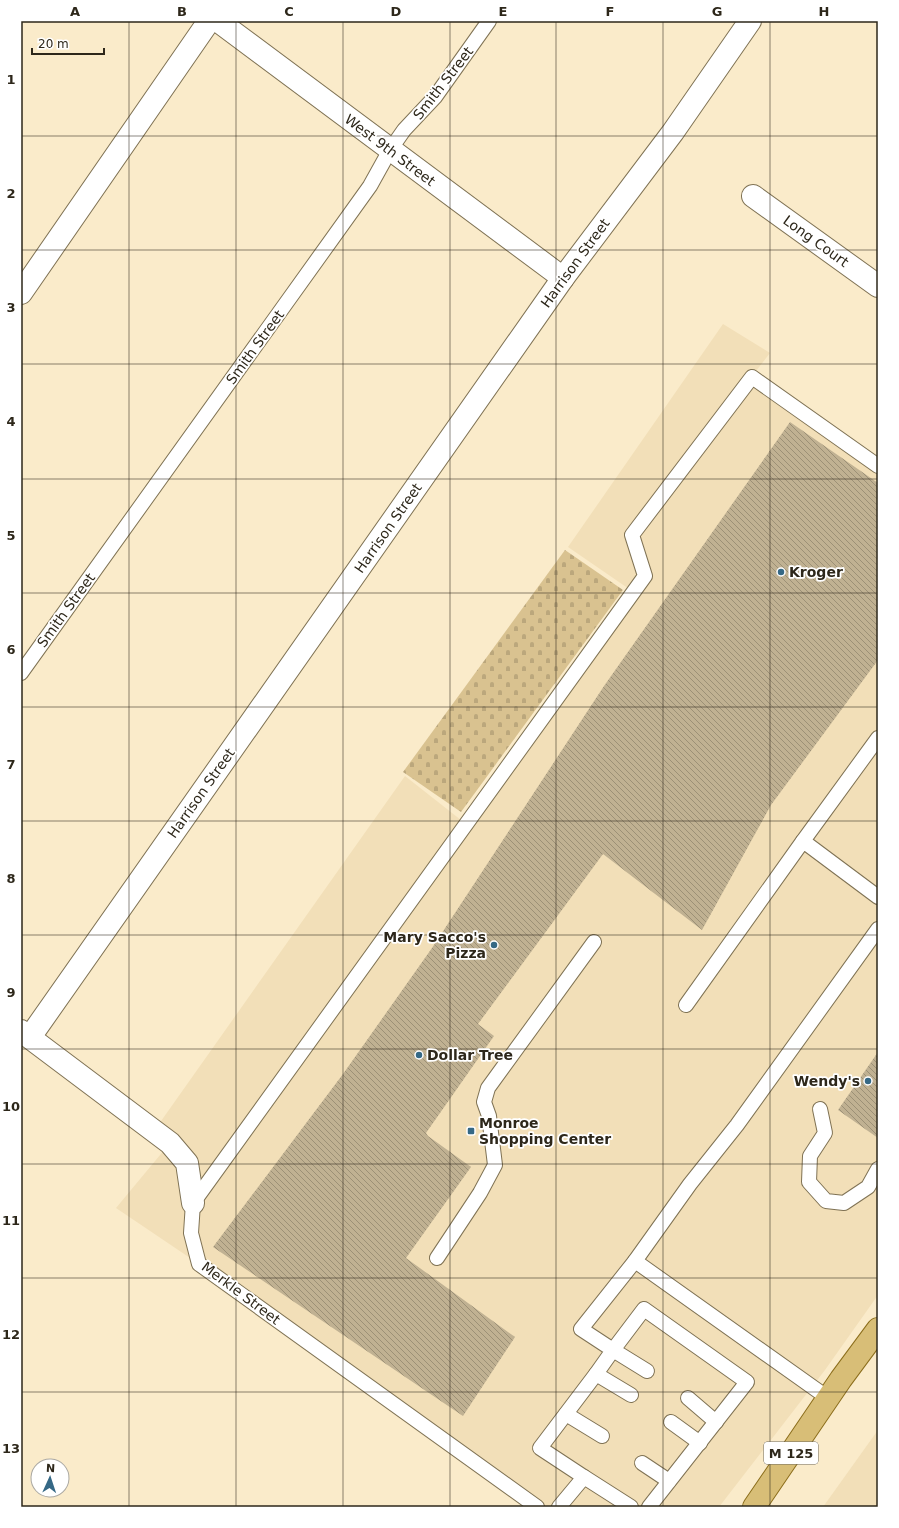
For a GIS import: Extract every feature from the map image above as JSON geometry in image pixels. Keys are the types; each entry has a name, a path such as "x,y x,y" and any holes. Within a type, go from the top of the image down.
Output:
{"main road":[{"name":"M 125","path":"754,1507 828,1398 878,1329"}],"street":[{"path":"21,293 209,21"},
{"name":"West 9th Street","path":"218,21 563,278"},
{"name":"Harrison Street","path":"25,1034 563,278 673,132 750,21"},
{"name":"Long Court","path":"754,196 878,286"},
{"name":"Merkle Street","path":"25,1034 170,1143 187,1163 193,1203"}],"lane":[{"name":"Smith Street","path":"21,673 370,186 390,150 404,130 435,97 489,21"},
{"path":"193,1203 645,576 632,535 752,377 878,466"},
{"path":"686,1005 803,840 878,738"},
{"path":"803,840 878,897"},
{"path":"647,1371 581,1329 635,1261 690,1184 737,1125 878,929"},
{"path":"437,1258 480,1193 495,1165 489,1116 484,1102 488,1088 594,942"},
{"path":"820,1109 825,1133 810,1156 809,1182 826,1202 844,1203 868,1187 878,1169"},
{"name":"Merkle Street","path":"193,1203 190,1233 199,1264 537,1507"},
{"path":"635,1261 828,1398"},
{"path":"631,1507 540,1448 644,1309 747,1382 649,1507"},
{"path":"596,1374 630,1395"},
{"path":"688,1398 716,1422"},
{"path":"566,1414 602,1436"},
{"path":"671,1422 700,1443"},
{"path":"642,1463 669,1481"},
{"path":"559,1507 584,1477"}],"shaded area":[{"name":"Monroe Shopping Center","path":"723,324 770,353 752,376 878,466 878,1295 825,1370 719,1507 537,1507 199,1264 116,1208 170,1143 154,1131 405,776 466,824 632,591 568,547"},
{"path":"878,1430 878,1507 823,1507"}],"green space":[{"path":"565,550 623,590 461,812 403,772"}],"building":[{"path":"790,422 878,483 878,660 771,805 702,930 603,854 478,1024 494,1036 426,1133 471,1167 406,1258 515,1337 463,1416 213,1247 343,1074 432,948 604,686"},
{"name":"Wendy's","path":"878,1052 878,1138 838,1110"}],"place":[{"name":"Kroger","path":"781,572"},
{"name":"Mary Sacco's Pizza","path":"494,945"},
{"name":"Dollar Tree","path":"419,1055"},
{"name":"Wendy's","path":"868,1081"},
{"name":"Monroe Shopping Center","path":"471,1131"}]}
